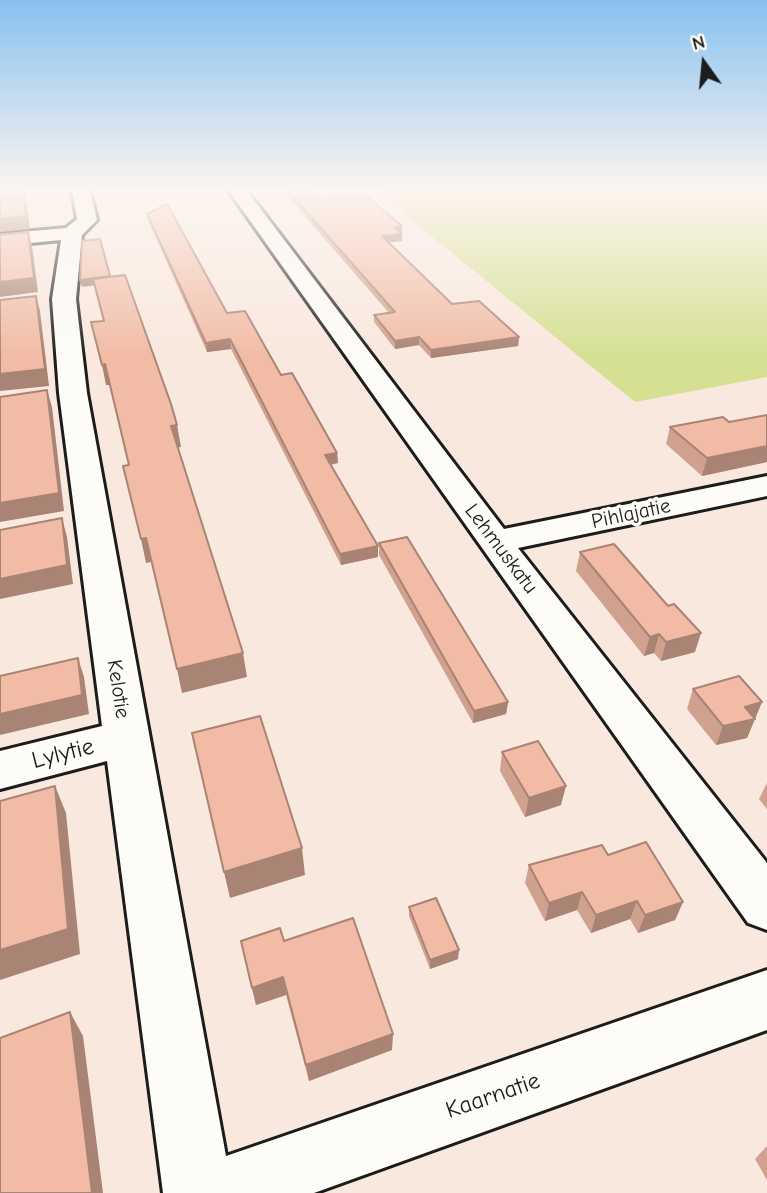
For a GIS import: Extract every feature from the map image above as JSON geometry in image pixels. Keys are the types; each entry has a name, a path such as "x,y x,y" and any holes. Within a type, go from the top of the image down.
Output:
{"street":[{"name":"Kelotie","path":"68,247 51,300 78,522 125,738 198,1193"},
{"name":"Lehmuskatu","path":"279,247 495,542 767,905"},
{"name":"Pihlajatie","path":"495,542 767,486"},
{"name":"Lylytie","path":"0,770 125,738"},
{"name":"Kaarnatie","path":"218,1193 767,1000"}],"green space":[{"path":"444,247 767,247 767,377 635,402"}],"building":[{"path":"0,247 30,247 34,278 0,282"},
{"path":"82,247 102,247 110,276 80,280"},
{"path":"162,247 190,247 227,313 245,311 281,375 292,373 337,453 325,455 378,546 340,554 230,339 206,343"},
{"path":"337,247 393,247 452,304 479,301 519,337 431,350 419,337 395,341 374,315 395,312"},
{"path":"125,275 171,404 177,425 171,426 243,653 177,669 146,538 141,539 123,466 129,465 105,364 102,365 91,322 104,321 93,279"},
{"path":"36,296 45,369 0,374 0,300"},
{"path":"47,390 59,493 0,503 0,397"},
{"path":"767,415 767,446 707,458 670,427 723,417 729,422"},
{"path":"62,518 67,565 0,579 0,530"},
{"path":"407,537 508,702 474,711 379,543"},
{"path":"614,544 668,606 674,604 701,633 666,642 659,634 650,637 580,552"},
{"path":"78,658 82,695 0,714 0,676"},
{"path":"739,676 762,702 745,707 755,719 723,726 693,689"},
{"path":"260,716 302,848 224,872 192,733"},
{"path":"538,741 566,786 529,798 502,752"},
{"path":"55,786 68,929 0,950 0,801"},
{"path":"646,842 683,902 645,915 637,901 596,915 582,892 549,903 529,865 602,845 608,855"},
{"path":"436,898 459,950 430,960 409,907"},
{"path":"353,918 393,1034 306,1065 283,977 252,988 241,941 280,928 284,941"},
{"path":"70,1012 92,1193 0,1193 0,1038"}]}
